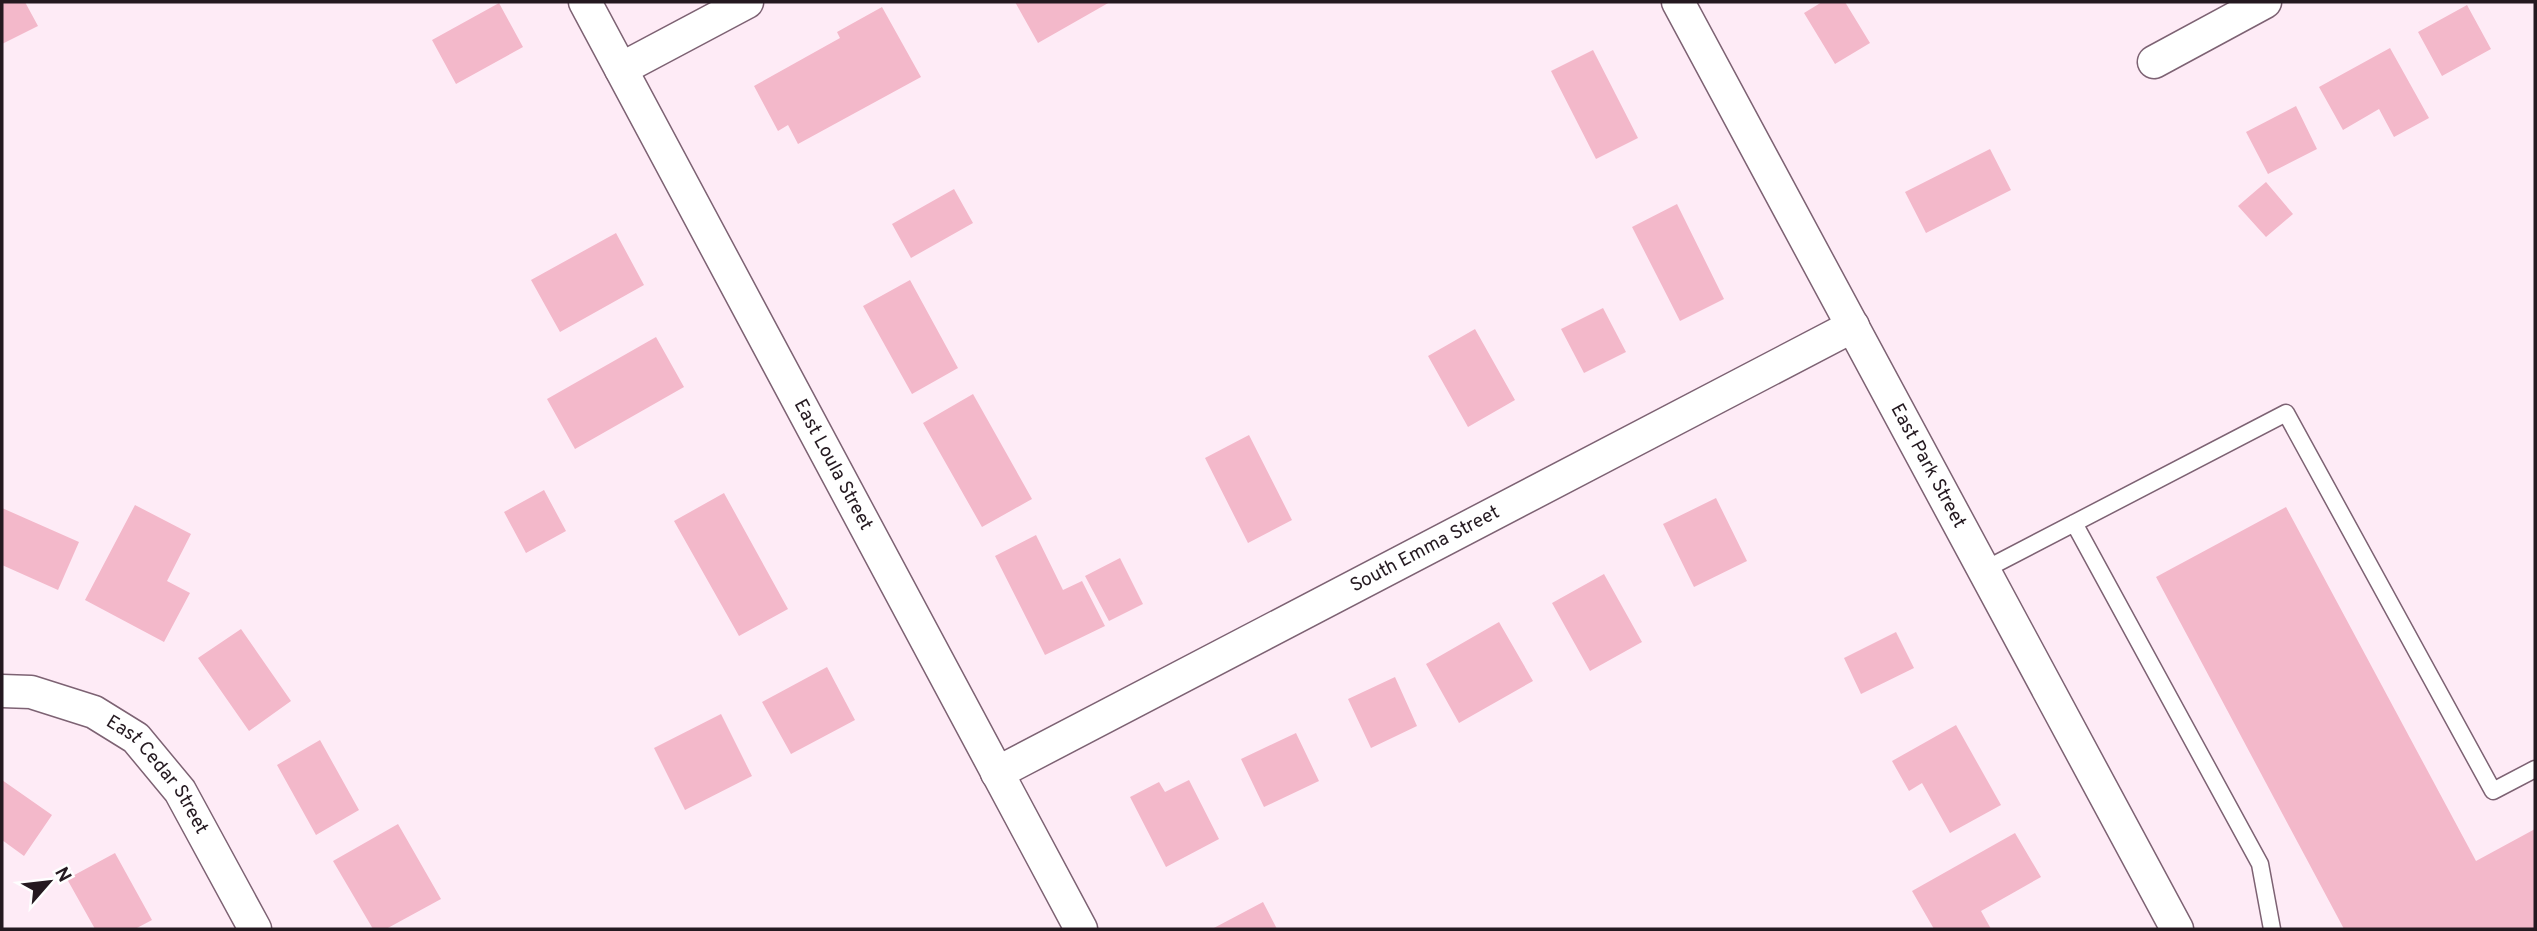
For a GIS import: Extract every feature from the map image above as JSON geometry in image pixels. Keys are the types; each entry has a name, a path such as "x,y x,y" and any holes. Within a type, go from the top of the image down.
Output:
{"street":[{"name":"East Loula Street","path":"585,2 1081,929"},
{"path":"621,69 747,2"},
{"name":"East Park Street","path":"1678,2 2177,929"},
{"path":"2154,62 2265,2"},
{"name":"South Emma Street","path":"997,773 1853,326"},
{"name":"East Cedar Street","path":"2,691 31,692 94,712 136,738 180,791 255,929"}],"lane":[{"path":"1984,570 2286,413 2493,791 2535,769"},
{"path":"2074,523 2260,864 2272,929"}],"building":[{"path":"2,2 25,2 38,26 2,44"},
{"path":"1015,2 1110,2 1038,43"},
{"path":"1822,2 1845,2 1870,43 1835,64 1804,13"},
{"path":"499,3 523,47 456,84 432,40"},
{"path":"2467,5 2491,49 2442,76 2418,32"},
{"path":"882,7 921,77 798,144 788,125 778,131 754,86 840,38 837,32"},
{"path":"2390,48 2429,118 2394,137 2379,109 2343,130 2319,87"},
{"path":"1593,50 1638,138 1596,159 1551,71"},
{"path":"2296,106 2317,149 2268,174 2246,132"},
{"path":"1990,149 2011,190 1926,233 1905,192"},
{"path":"2266,182 2293,214 2266,237 2238,206"},
{"path":"954,189 973,223 911,258 892,224"},
{"path":"1677,204 1724,299 1680,321 1632,227"},
{"path":"616,233 644,285 560,332 531,280"},
{"path":"910,280 958,368 912,394 863,306"},
{"path":"1603,308 1626,352 1584,373 1561,329"},
{"path":"1475,329 1515,400 1468,427 1428,356"},
{"path":"656,337 684,387 575,449 547,399"},
{"path":"973,394 1032,499 982,527 923,423"},
{"path":"1249,435 1292,520 1248,543 1205,458"},
{"path":"544,490 566,531 526,553 504,512"},
{"path":"724,493 788,609 739,636 674,521"},
{"path":"1716,498 1747,561 1694,587 1663,524"},
{"path":"135,505 191,534 167,581 190,593 164,642 85,600"},
{"path":"2286,507 2476,861 2535,829 2535,929 2344,929 2156,577"},
{"path":"2,508 79,542 58,590 2,565"},
{"path":"1036,535 1063,590 1082,581 1105,626 1045,655 995,556"},
{"path":"1120,558 1143,604 1109,621 1085,576"},
{"path":"1604,574 1642,642 1590,671 1552,603"},
{"path":"1499,622 1533,681 1459,723 1426,664"},
{"path":"241,629 291,701 249,731 198,658"},
{"path":"1896,632 1914,668 1861,694 1844,658"},
{"path":"827,667 855,720 791,754 762,702"},
{"path":"1395,677 1417,726 1371,748 1348,699"},
{"path":"721,714 752,776 685,810 654,748"},
{"path":"1956,725 2001,805 1950,833 1922,783 1909,791 1892,761"},
{"path":"1296,733 1319,781 1264,807 1241,759"},
{"path":"320,740 359,810 316,835 277,765"},
{"path":"2,780 52,815 24,856 2,840"},
{"path":"1189,780 1219,839 1166,867 1130,797 1159,782 1165,792"},
{"path":"398,824 441,899 386,929 373,929 333,861"},
{"path":"2015,833 2041,877 1981,911 1991,929 1934,929 1912,891"},
{"path":"115,853 152,920 135,929 95,929 67,879"},
{"path":"1263,902 1277,929 1212,929"}]}
